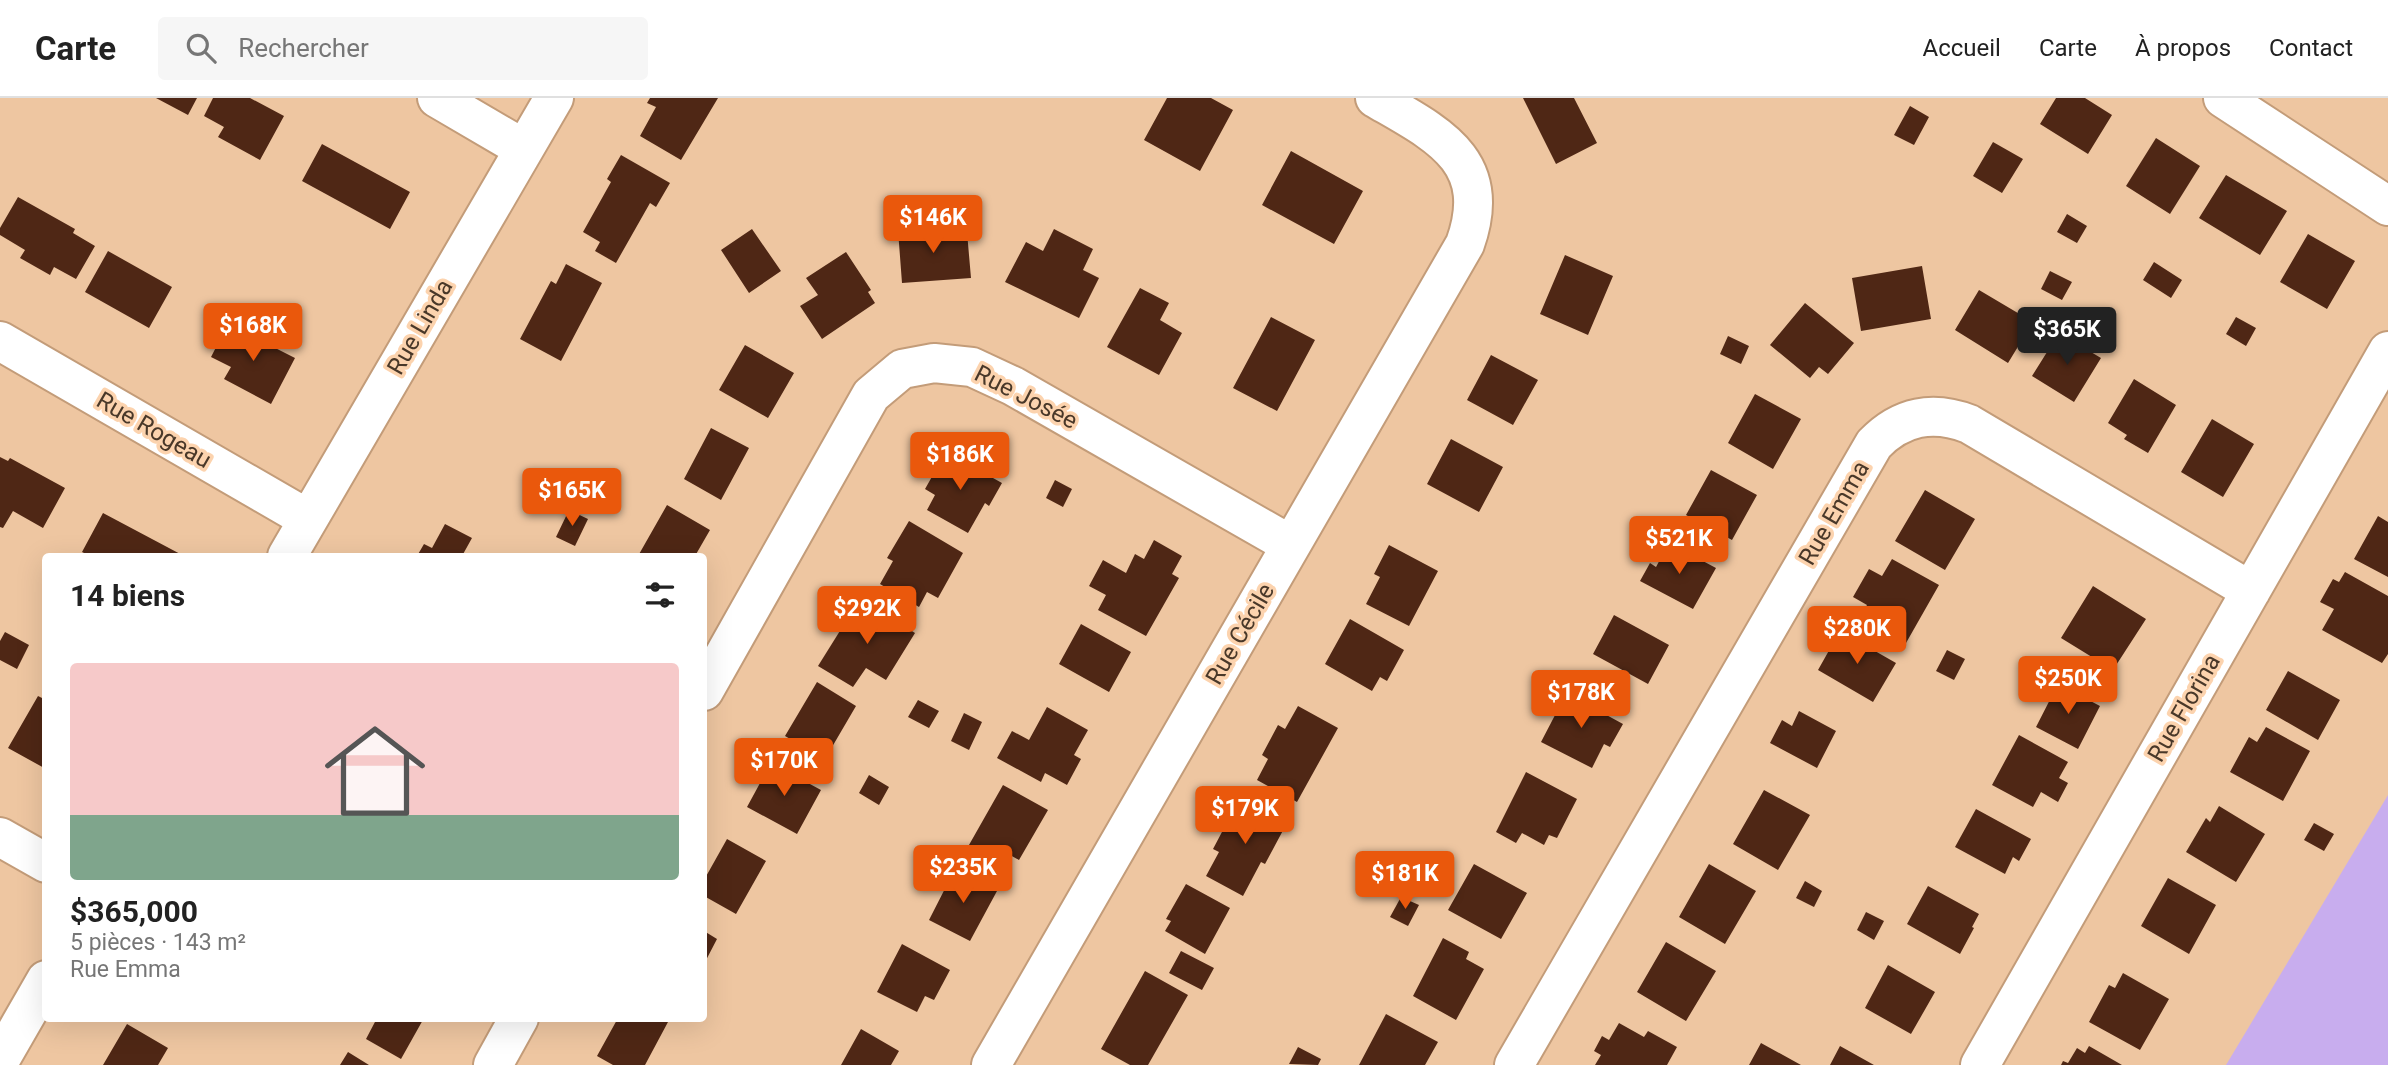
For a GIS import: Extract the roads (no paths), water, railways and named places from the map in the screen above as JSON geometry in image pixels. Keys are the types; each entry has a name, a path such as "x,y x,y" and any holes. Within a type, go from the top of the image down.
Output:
{"street":[{"path":"437,98 524,149"},
{"name":"Rue Linda","path":"289,553 554,98"},
{"name":"Rue Cécile","path":"991,1065 1465,244 1473,216 1473,198 1469,177 1451,147 1434,132 1375,98"},
{"path":"2223,98 2388,206"},
{"name":"Rue Rogeau","path":"0,341 308,519"},
{"name":"Rue Florina","path":"1980,1065 2388,351"},
{"name":"Rue Josée","path":"707,686 871,395 902,369 934,363 972,367 1013,386 1291,545"},
{"name":"Rue Emma","path":"1514,1065 1874,444 1885,432 1905,420 1925,416 1950,417 1969,424 2251,591"},
{"path":"0,837 42,861"},
{"path":"0,1060 42,987"},
{"path":"492,1065 517,1022"}]}
